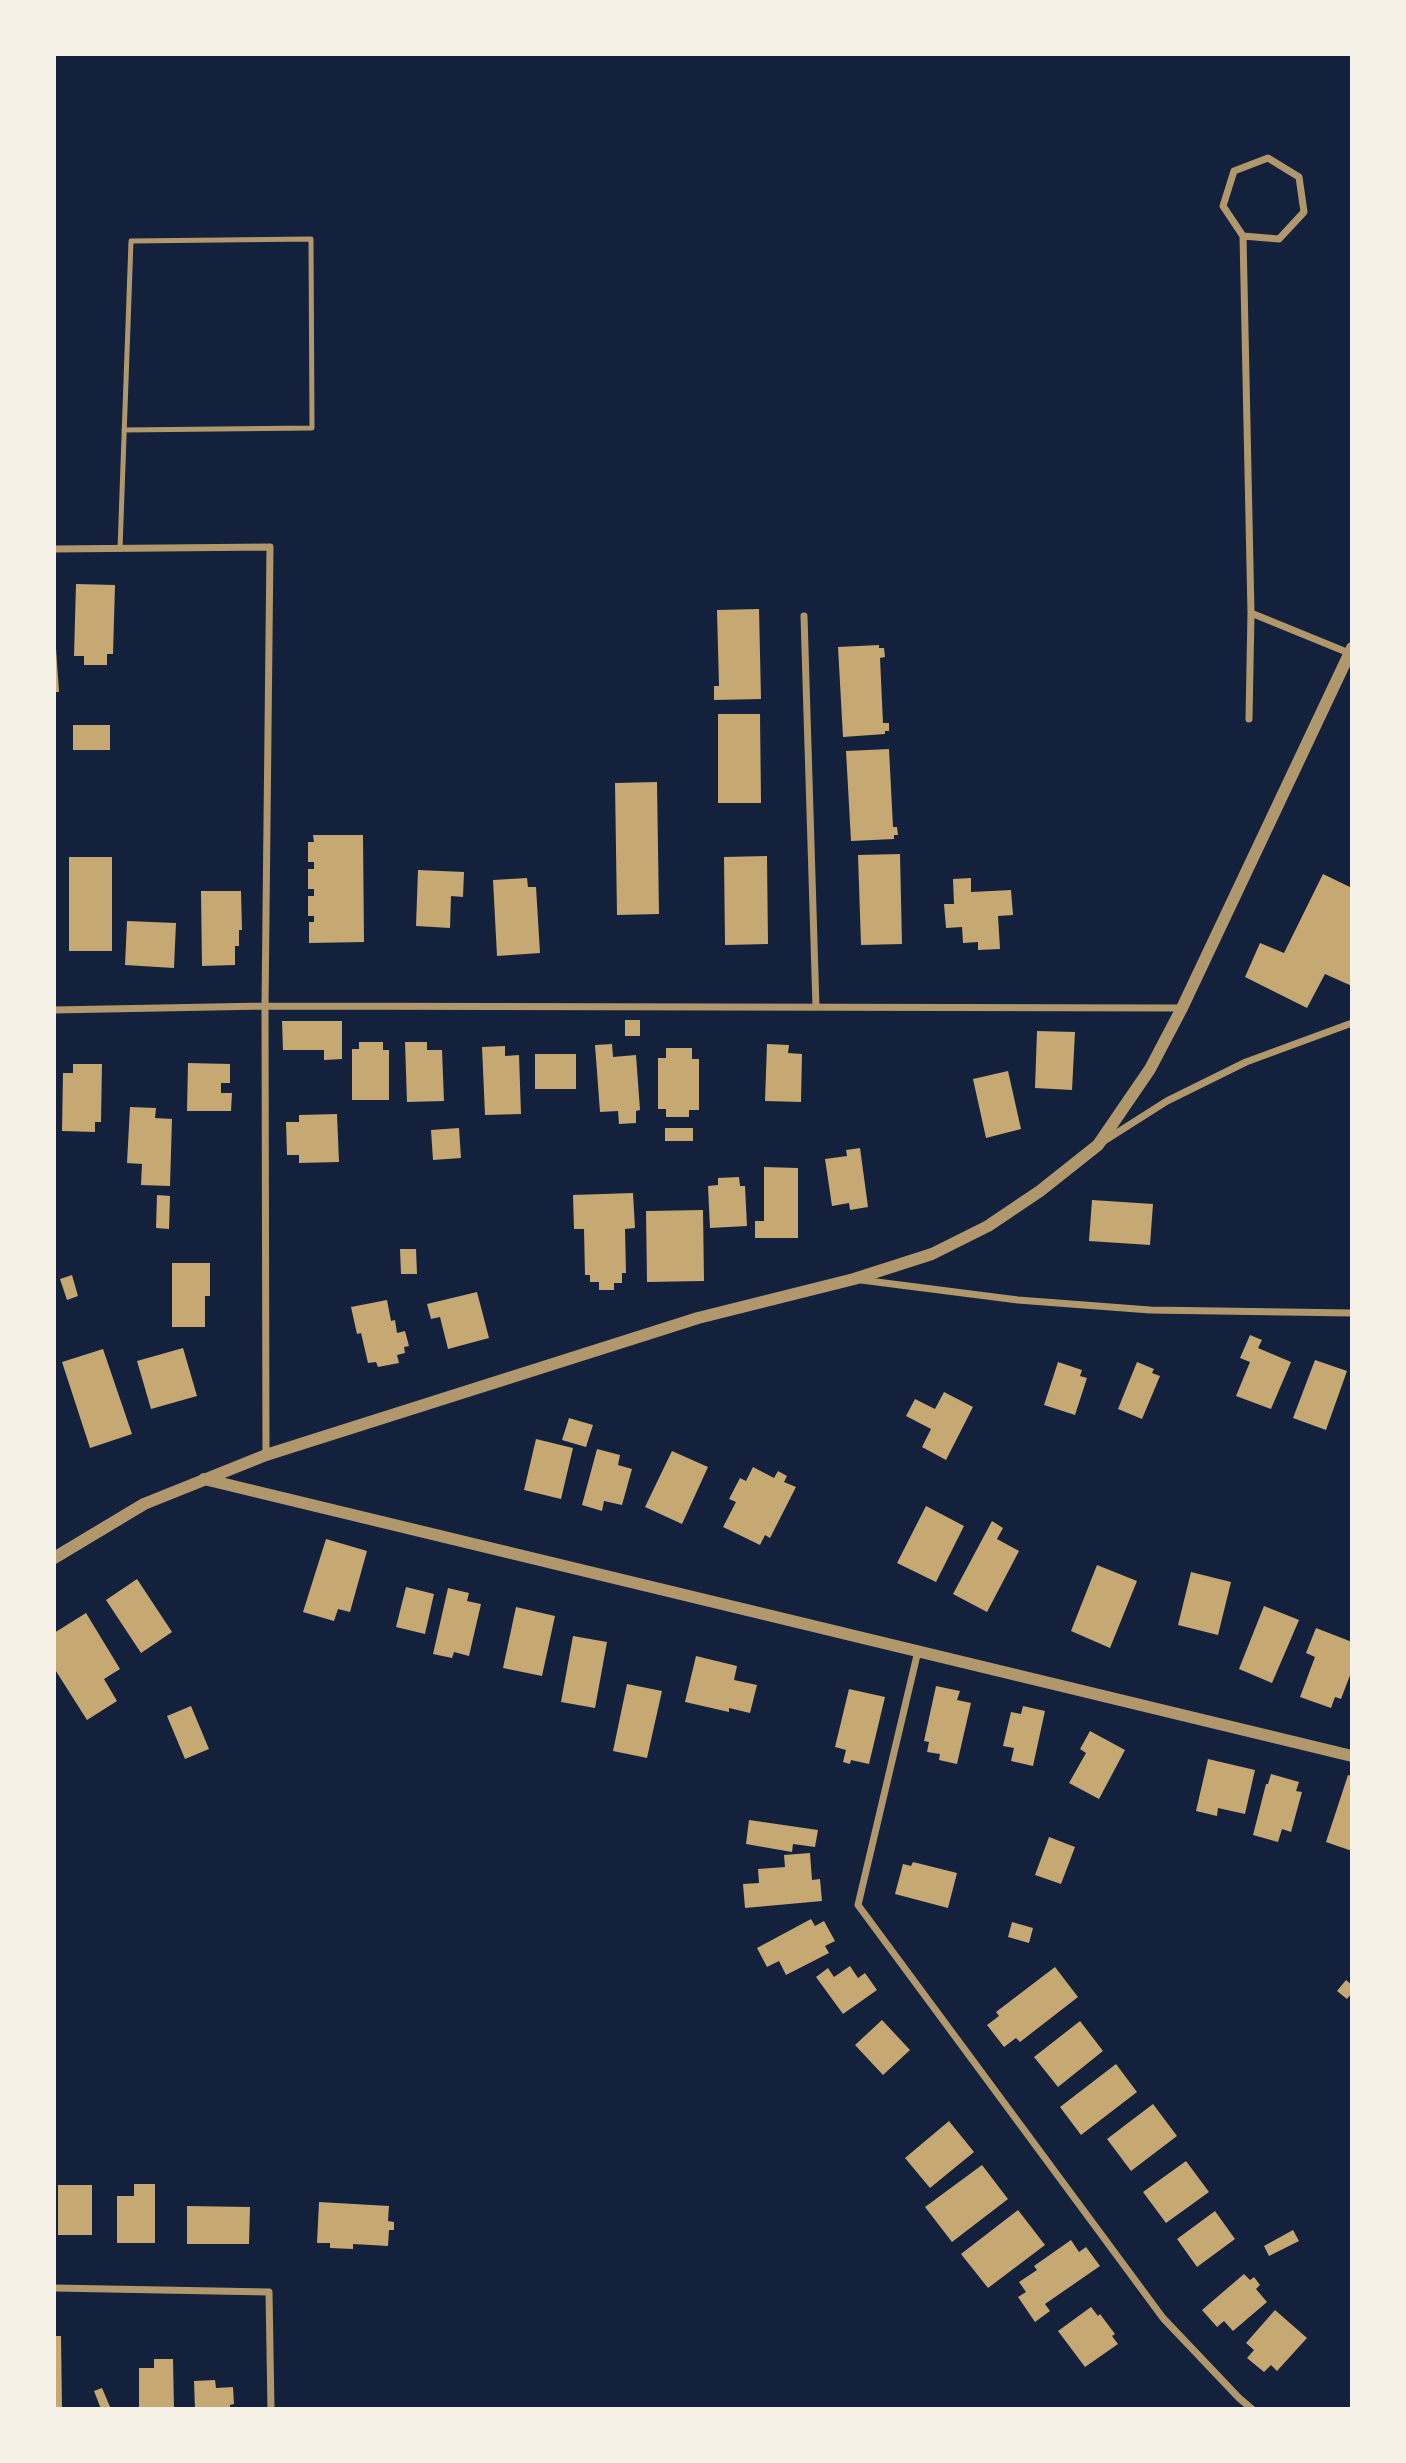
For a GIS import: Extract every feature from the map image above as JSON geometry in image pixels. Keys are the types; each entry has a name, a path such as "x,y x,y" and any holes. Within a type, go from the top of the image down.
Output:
{"street":[{"path":"1243,236 1279,239 1304,212 1299,177 1268,158 1234,172 1223,206 1243,236 1251,613 1249,719"},
{"path":"54,549 270,547 265,1006 266,1455"},
{"path":"1098,1146 1150,1069 1182,1008 1350,650 1251,613"},
{"path":"804,616 816,1007"},
{"path":"54,1010 265,1006 1182,1008"},
{"path":"54,1558 144,1504 266,1455 698,1318 853,1279 932,1254 988,1226 1040,1191 1098,1146 1167,1101 1235,1068 1352,1023"},
{"path":"853,1279 1017,1300 1150,1310 1352,1312"},
{"path":"204,1479 1352,1756"},
{"path":"918,1651 858,1905 1163,2318 1238,2398 1252,2409"},
{"path":"54,2288 269,2292 271,2409"}],"lane":[{"path":"120,549 124,430 131,241 311,239 312,429 124,430"}],"building":[{"path":"76,584 115,585 113,654 107,654 107,665 84,665 84,656 74,656"},
{"path":"759,609 761,699 714,700 714,686 719,686 717,610"},
{"path":"879,645 879,648 884,648 885,657 880,658 883,723 889,723 889,731 885,731 885,734 843,737 838,647"},
{"path":"56,648 59,692 54,692"},
{"path":"718,714 760,714 761,803 718,803"},
{"path":"73,725 110,725 110,750 73,750"},
{"path":"889,749 893,827 897,827 898,835 894,835 894,839 851,841 846,751"},
{"path":"657,782 659,914 617,915 615,783"},
{"path":"313,835 363,835 364,942 309,943 309,922 314,922 314,916 308,916 308,896 314,896 314,889 308,889 308,869 314,869 314,862 308,862 308,842 314,842"},
{"path":"900,854 902,944 861,945 858,855"},
{"path":"767,856 768,944 725,945 724,857"},
{"path":"69,857 112,857 112,951 69,951"},
{"path":"418,870 464,872 463,897 451,896 450,928 416,926"},
{"path":"1323,874 1352,888 1352,986 1325,974 1307,1008 1245,977 1260,943 1284,953"},
{"path":"527,878 528,887 536,887 540,953 497,956 493,880"},
{"path":"971,878 971,892 1011,890 1013,915 998,916 1000,949 978,950 978,942 963,943 962,927 946,928 944,904 954,904 953,879"},
{"path":"201,891 241,891 242,930 239,930 239,946 235,946 235,965 202,966"},
{"path":"127,921 176,923 174,968 125,965"},
{"path":"625,1020 640,1020 640,1036 625,1036"},
{"path":"282,1021 342,1021 342,1059 324,1060 324,1050 283,1050"},
{"path":"1037,1031 1075,1032 1072,1090 1035,1088"},
{"path":"359,1042 383,1042 383,1050 389,1050 389,1100 352,1100 352,1049 359,1049"},
{"path":"405,1042 427,1042 427,1050 442,1050 444,1101 407,1102"},
{"path":"612,1044 613,1057 636,1055 640,1110 636,1111 636,1123 619,1124 618,1111 600,1112 595,1045"},
{"path":"767,1044 789,1045 788,1053 802,1054 801,1102 765,1101"},
{"path":"505,1046 505,1056 519,1055 521,1114 485,1115 482,1047"},
{"path":"666,1048 692,1048 692,1059 699,1059 699,1110 689,1110 689,1117 666,1117 666,1109 658,1109 658,1058 666,1058"},
{"path":"535,1054 576,1054 576,1089 535,1089"},
{"path":"188,1063 230,1064 230,1083 221,1083 221,1093 232,1093 231,1111 187,1111"},
{"path":"73,1064 102,1064 101,1122 95,1122 95,1132 62,1131 63,1073 73,1073"},
{"path":"1008,1071 1021,1129 986,1138 973,1079"},
{"path":"130,1107 156,1108 155,1118 172,1119 170,1186 141,1185 142,1164 127,1163"},
{"path":"337,1114 339,1162 299,1163 299,1155 287,1155 286,1122 299,1122 299,1115"},
{"path":"459,1128 461,1158 433,1160 431,1130"},
{"path":"665,1128 693,1128 693,1141 665,1141"},
{"path":"860,1148 868,1207 850,1210 849,1203 832,1206 825,1159 847,1156 846,1150"},
{"path":"764,1167 798,1168 798,1238 755,1238 755,1221 764,1221"},
{"path":"739,1177 740,1186 745,1186 747,1226 710,1228 708,1186 718,1185 718,1178"},
{"path":"633,1193 635,1228 625,1229 626,1273 622,1273 622,1283 614,1283 614,1290 599,1290 599,1282 590,1282 590,1275 585,1275 584,1229 574,1229 573,1195"},
{"path":"157,1195 170,1196 169,1229 156,1228"},
{"path":"1092,1200 1153,1204 1150,1245 1089,1241"},
{"path":"703,1210 704,1281 647,1282 646,1211"},
{"path":"400,1249 416,1249 417,1274 401,1274"},
{"path":"172,1263 210,1263 210,1296 205,1296 205,1327 172,1327"},
{"path":"72,1275 78,1296 67,1300 60,1279"},
{"path":"477,1292 489,1338 448,1349 440,1317 431,1319 427,1304"},
{"path":"387,1300 391,1321 395,1320 397,1333 405,1331 409,1346 404,1347 405,1353 397,1355 399,1363 378,1367 376,1362 368,1363 361,1333 357,1334 351,1307"},
{"path":"1250,1335 1262,1340 1258,1348 1291,1362 1271,1409 1236,1396 1250,1362 1240,1358"},
{"path":"183,1348 197,1396 151,1409 137,1361"},
{"path":"103,1349 132,1434 90,1448 62,1362"},
{"path":"1315,1360 1347,1371 1326,1430 1293,1418"},
{"path":"1058,1362 1082,1370 1080,1376 1087,1378 1075,1415 1044,1405"},
{"path":"1137,1362 1154,1369 1152,1373 1160,1376 1142,1419 1118,1409"},
{"path":"944,1392 973,1407 946,1460 922,1447 931,1429 906,1416 915,1399 935,1409"},
{"path":"569,1418 593,1425 586,1447 562,1440"},
{"path":"536,1439 573,1448 561,1499 524,1490"},
{"path":"597,1449 620,1455 618,1465 632,1469 622,1505 604,1501 602,1511 582,1505"},
{"path":"672,1451 708,1467 682,1524 645,1507"},
{"path":"753,1467 774,1478 778,1471 787,1476 784,1482 796,1487 770,1538 765,1535 760,1545 723,1527 736,1502 729,1499 740,1478 746,1481"},
{"path":"926,1506 964,1526 936,1582 897,1563"},
{"path":"992,1521 1003,1528 997,1539 1019,1551 987,1612 953,1594"},
{"path":"326,1539 367,1551 350,1612 338,1609 334,1621 303,1612"},
{"path":"1097,1565 1137,1581 1110,1648 1071,1631"},
{"path":"1191,1572 1231,1582 1218,1635 1178,1625"},
{"path":"137,1579 172,1632 141,1653 106,1600"},
{"path":"406,1587 434,1594 425,1634 396,1627"},
{"path":"448,1588 469,1593 467,1601 481,1604 469,1656 454,1652 452,1658 433,1654"},
{"path":"1264,1606 1299,1620 1272,1683 1239,1669"},
{"path":"516,1607 555,1616 542,1676 503,1668"},
{"path":"86,1613 120,1669 104,1679 117,1701 87,1720 54,1668 54,1633"},
{"path":"1316,1628 1352,1642 1352,1670 1341,1699 1335,1697 1331,1708 1300,1697 1315,1657 1306,1653"},
{"path":"573,1636 607,1642 595,1708 561,1702"},
{"path":"696,1656 737,1666 734,1680 757,1685 750,1713 729,1708 729,1712 685,1702"},
{"path":"627,1684 662,1691 647,1758 613,1751"},
{"path":"936,1686 960,1691 957,1700 971,1703 957,1764 939,1760 940,1754 927,1752 929,1742 924,1741"},
{"path":"849,1689 885,1697 869,1764 851,1760 850,1764 843,1762 846,1750 835,1747"},
{"path":"191,1706 209,1749 185,1759 167,1716"},
{"path":"1023,1706 1045,1711 1033,1766 1011,1761 1014,1748 1003,1746 1011,1712 1021,1714"},
{"path":"1090,1731 1125,1750 1099,1799 1069,1783 1086,1753 1080,1749"},
{"path":"1208,1759 1255,1770 1245,1814 1218,1808 1217,1816 1196,1811"},
{"path":"1271,1774 1299,1782 1296,1791 1302,1792 1291,1832 1282,1829 1278,1842 1253,1835"},
{"path":"1348,1775 1352,1776 1352,1851 1326,1842"},
{"path":"749,1820 818,1830 815,1847 793,1844 792,1852 746,1844"},
{"path":"1049,1837 1075,1847 1061,1884 1035,1875"},
{"path":"810,1853 812,1880 820,1879 822,1901 745,1908 743,1884 759,1883 758,1869 785,1867 784,1855"},
{"path":"913,1862 957,1873 948,1908 895,1894 903,1864 911,1866"},
{"path":"811,1919 815,1926 824,1921 835,1941 825,1946 829,1953 786,1975 779,1961 767,1967 757,1948"},
{"path":"1012,1922 1033,1928 1029,1943 1008,1937"},
{"path":"850,1966 858,1978 865,1973 877,1990 843,2014 816,1977 828,1968 834,1977"},
{"path":"1055,1967 1078,1997 1020,2042 1016,2038 1004,2047 987,2025 999,2016 996,2012"},
{"path":"1346,1980 1352,1985 1352,1993 1347,1999 1337,1991"},
{"path":"882,2020 910,2050 883,2075 855,2045"},
{"path":"1080,2021 1103,2051 1058,2087 1034,2057"},
{"path":"1116,2064 1137,2092 1081,2135 1060,2107"},
{"path":"1153,2104 1177,2136 1131,2171 1107,2139"},
{"path":"949,2121 974,2152 930,2188 905,2158"},
{"path":"1186,2161 1209,2192 1166,2223 1143,2192"},
{"path":"982,2165 1008,2199 952,2242 925,2207"},
{"path":"134,2184 155,2184 155,2243 117,2243 117,2196 134,2196"},
{"path":"58,2185 92,2185 92,2235 58,2235"},
{"path":"319,2202 389,2206 388,2221 394,2222 394,2230 389,2230 388,2246 353,2244 353,2249 330,2248 330,2243 317,2243"},
{"path":"187,2206 250,2207 249,2244 187,2244"},
{"path":"1018,2210 1045,2245 988,2288 961,2254"},
{"path":"1215,2211 1235,2239 1197,2267 1177,2239"},
{"path":"1293,2230 1299,2241 1269,2256 1264,2246"},
{"path":"1071,2240 1079,2252 1086,2247 1100,2266 1045,2304 1050,2311 1035,2322 1018,2297 1026,2292 1019,2282 1037,2270 1034,2266"},
{"path":"1244,2274 1250,2280 1254,2277 1260,2285 1256,2289 1267,2302 1233,2331 1224,2321 1217,2327 1202,2310"},
{"path":"1091,2307 1115,2334 1112,2336 1118,2344 1085,2367 1058,2331"},
{"path":"1275,2310 1307,2338 1277,2371 1271,2365 1264,2372 1247,2358 1254,2350 1246,2343"},
{"path":"54,2336 61,2336 62,2409 54,2409"},
{"path":"154,2359 173,2359 174,2409 139,2409 139,2368 154,2368"},
{"path":"215,2380 216,2388 233,2387 234,2404 230,2405 230,2409 195,2409 194,2381"},
{"path":"102,2388 111,2409 101,2409 94,2391"}]}
